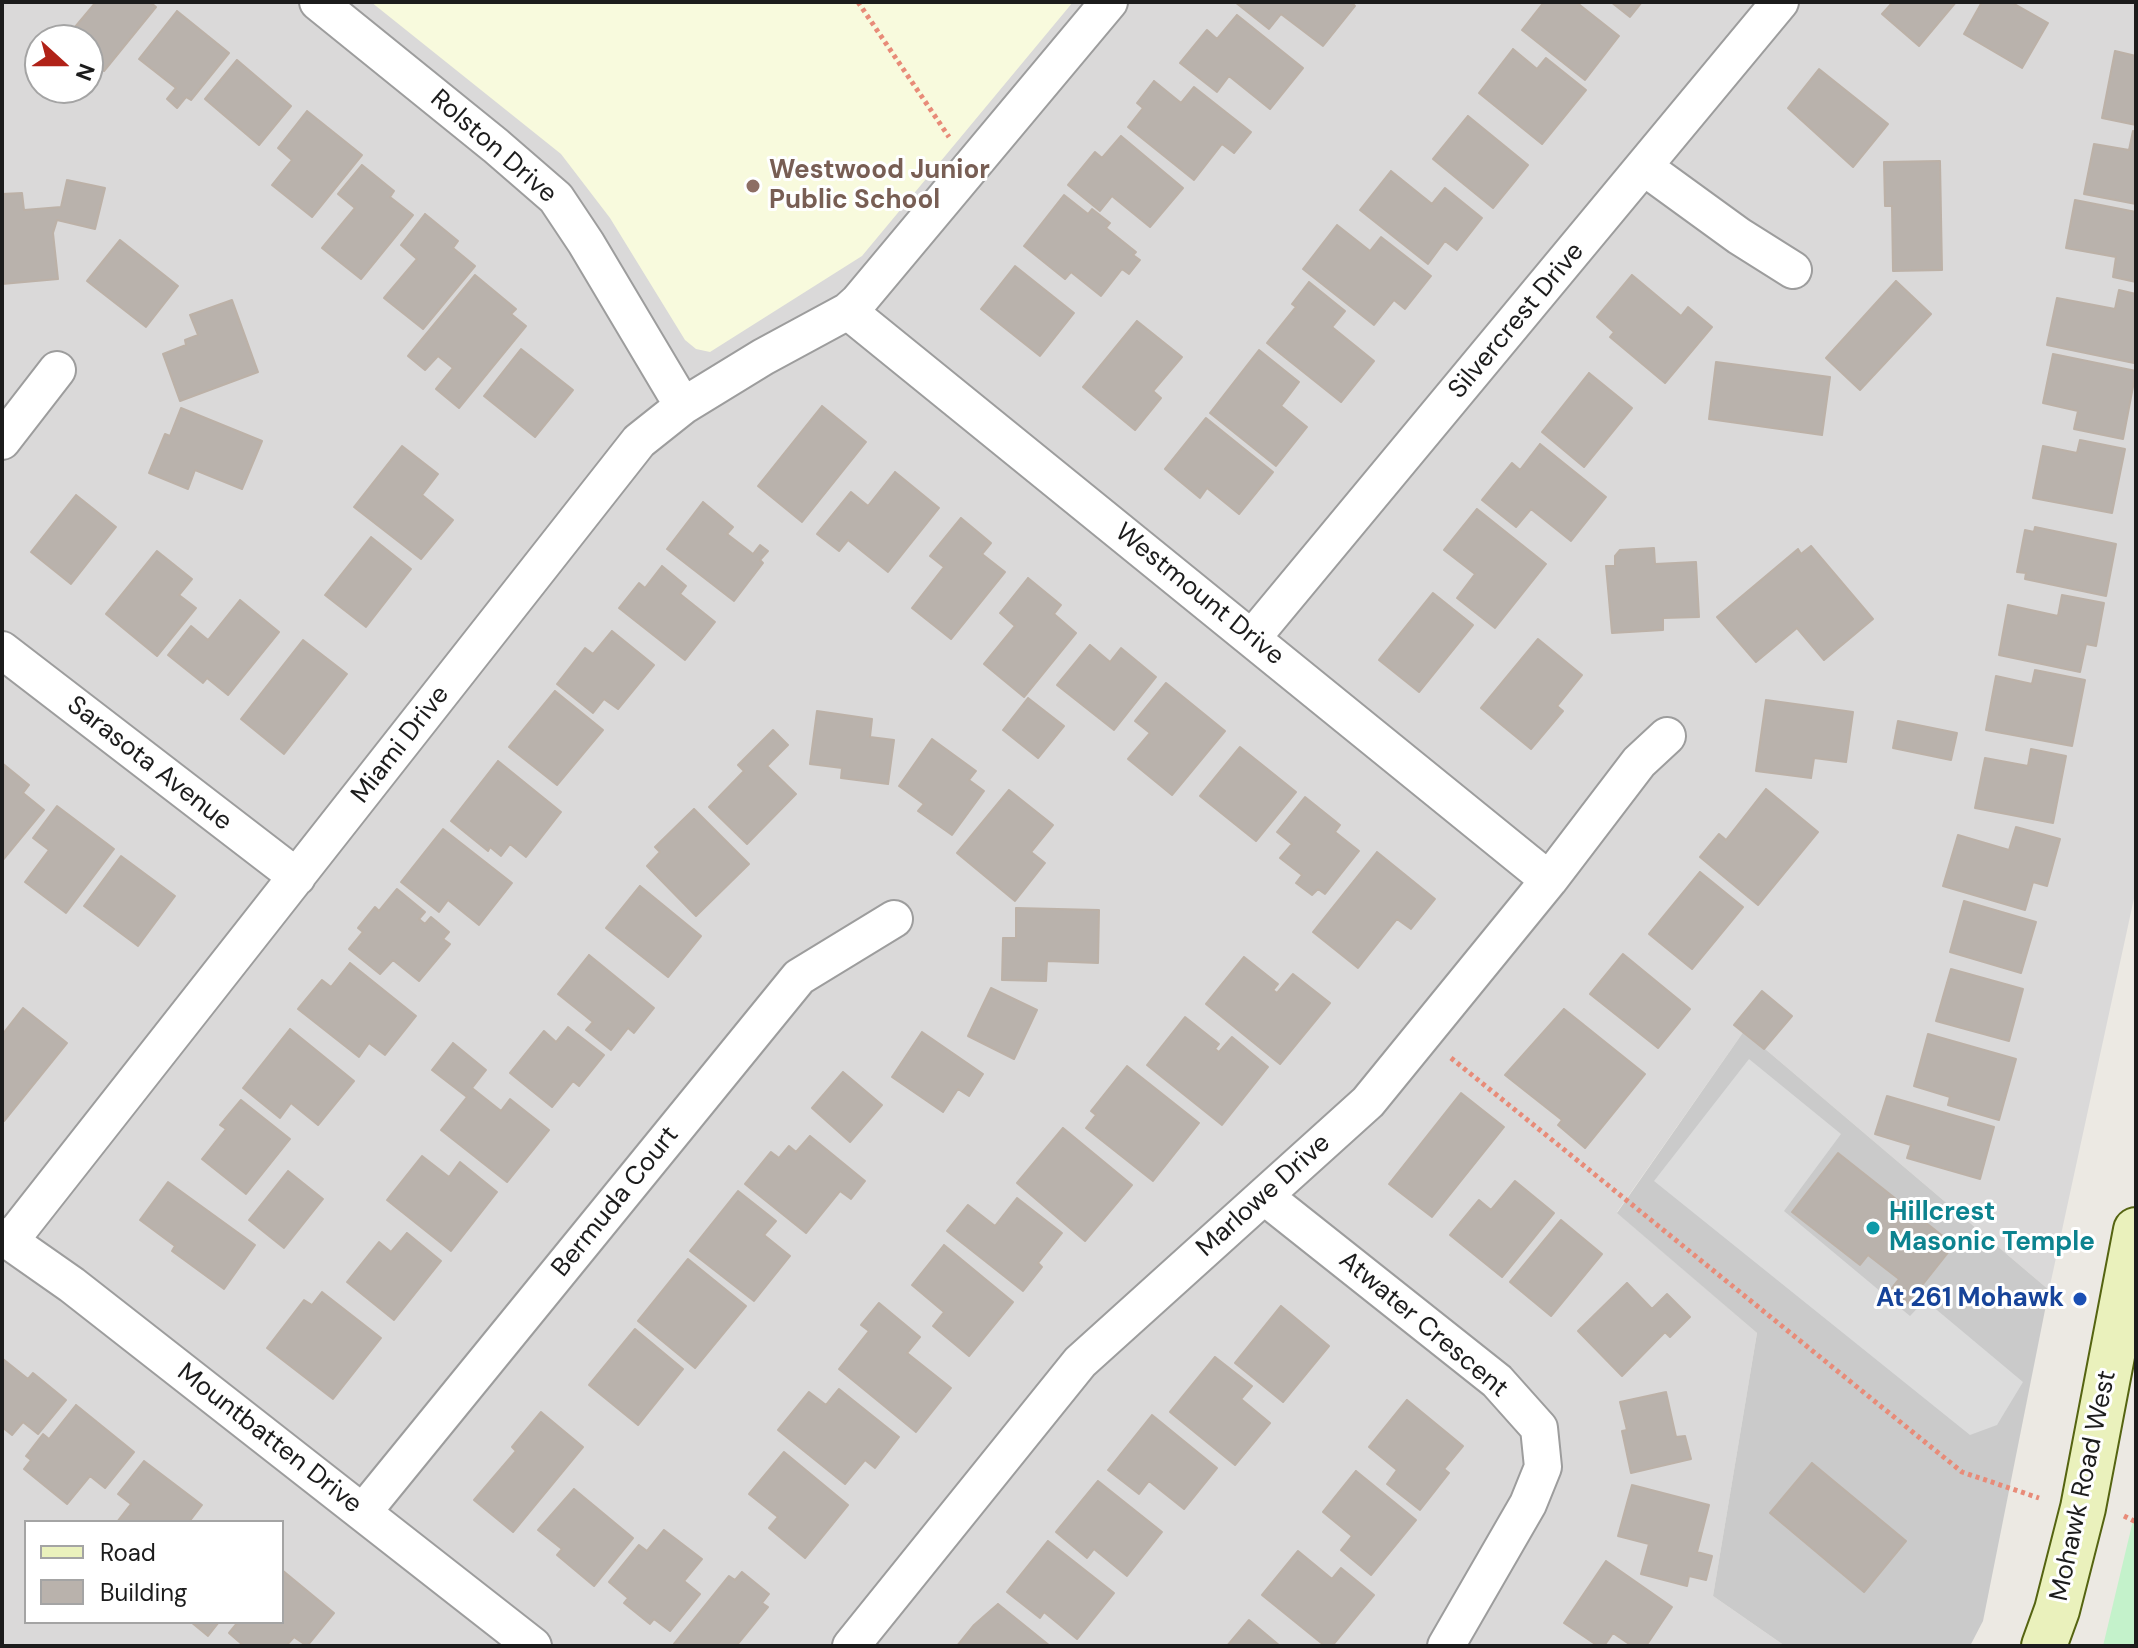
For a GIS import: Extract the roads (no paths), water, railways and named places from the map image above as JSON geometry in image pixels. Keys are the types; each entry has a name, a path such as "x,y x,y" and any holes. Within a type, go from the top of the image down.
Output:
{"main road":[{"name":"Mohawk Road West","path":"2044,1646 2057,1610 2083,1508 2136,1230"}],"street":[{"name":"Rolston Drive","path":"318,2 556,198 683,406"},
{"path":"848,311 1109,2"},
{"name":"Silvercrest Drive","path":"1252,638 1780,2"},
{"path":"1644,167 1739,236 1793,270"},
{"name":"Miami Drive","path":"6,1239 297,877 639,441 683,406 763,357 848,311"},
{"name":"Westmount Drive","path":"848,311 1549,880"},
{"path":"2,441 57,370"},
{"name":"Sarasota Avenue","path":"2,650 297,877"},
{"name":"Marlowe Drive","path":"851,1646 1080,1362 1368,1102 1549,880 1639,762 1667,736"},
{"name":"Bermuda Court","path":"363,1512 799,977 894,919"},
{"name":"Atwater Crescent","path":"1264,1196 1497,1381 1539,1428 1543,1467 1528,1504 1446,1646"},
{"name":"Mountbatten Drive","path":"6,1239 72,1285 533,1646"}],"place":[{"name":"Westwood Junior Public School","path":"753,186"},
{"name":"Hillcrest Masonic Temple","path":"1873,1228"},
{"name":"At 261 Mohawk","path":"2080,1299"}]}
